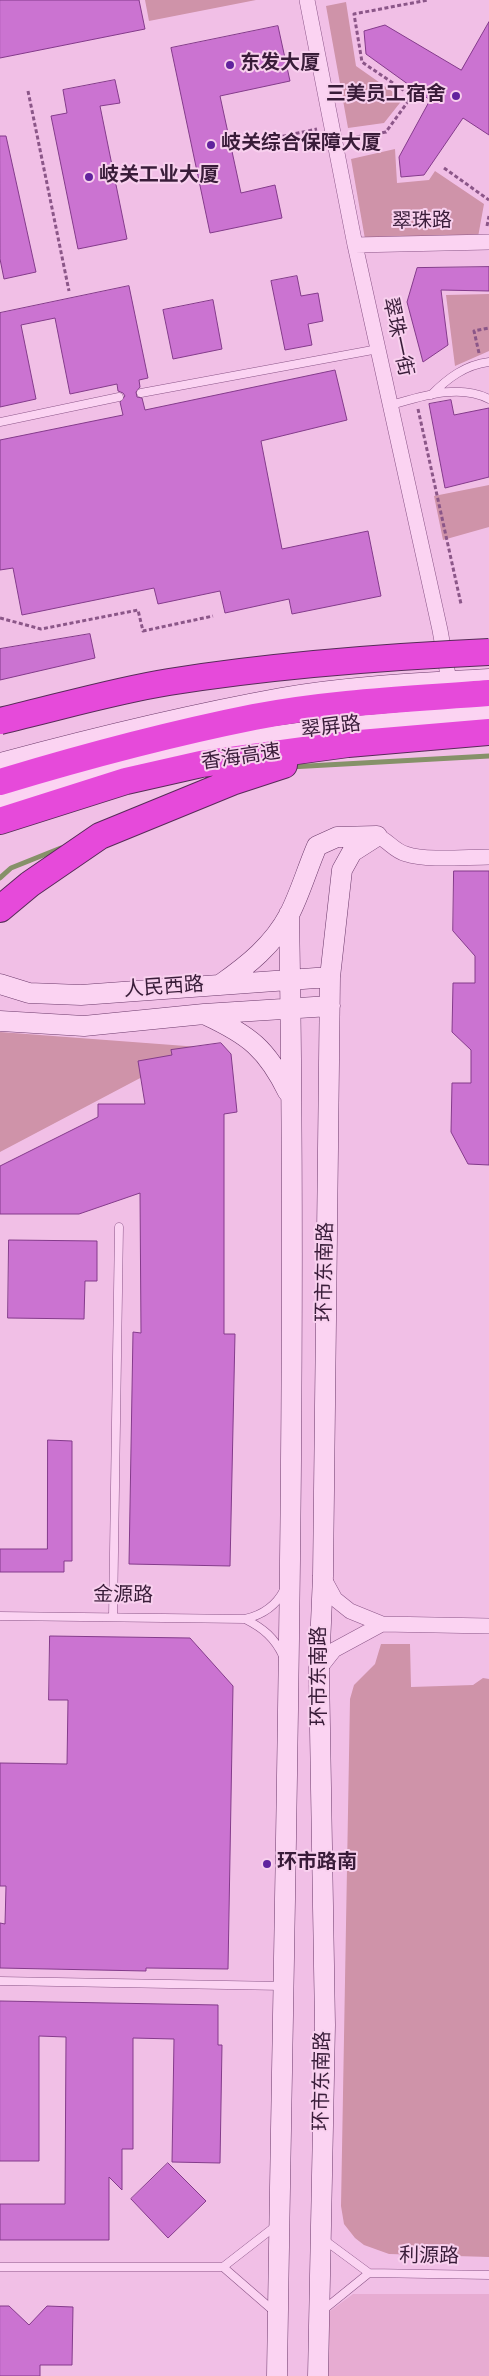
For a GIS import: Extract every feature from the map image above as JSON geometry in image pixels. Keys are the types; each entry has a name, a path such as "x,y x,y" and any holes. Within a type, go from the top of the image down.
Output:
{"highway":[{"path":"0,722 167,682 290,664 489,652"},
{"name":"香海高速","path":"0,782 101,754 256,717 355,703 489,693"},
{"name":"香海高速","path":"0,821 135,778 201,764 348,744 489,732"},
{"path":"0,909 30,884 100,836 232,782 348,744"}],"main road":[{"name":"翠屏路","path":"0,763 127,730 282,698 372,686 489,679"},
{"name":"翠屏路","path":"0,800 44,786 222,743 344,727 489,714"},
{"path":"219,985 244,969 277,935 289,914 316,846 337,837 377,836"},
{"name":"环市东南路","path":"318,2376 325,2024 320,1669 323,1576 330,977 342,870 352,852 377,836"},
{"name":"环市东南路","path":"277,2376 289,1571 291,1097 289,914"},
{"name":"人民西路","path":"0,984 29,992 81,995 330,977"},
{"name":"人民西路","path":"0,1021 84,1026 204,1014 330,1006"},
{"path":"204,1014 230,1026 254,1042 276,1066 291,1097"}],"street":[{"name":"翠珠一街","path":"307,0 355,245 440,630 449,682"},
{"name":"翠珠路","path":"355,245 489,242"},
{"path":"377,836 388,842 394,849 415,856 489,857"},
{"path":"323,1576 335,1599 350,1611 382,1624 489,1626"},
{"path":"320,1669 334,1650 382,1624"}],"lane":[{"path":"141,393 378,349"},
{"path":"430,396 449,377 485,363"},
{"path":"390,406 442,392 462,392 489,399"},
{"path":"0,422 119,397"},
{"path":"113,1617 118,1227"},
{"path":"245,1620 265,1612 274,1604 282,1594 289,1571"},
{"name":"金源路","path":"0,1616 245,1620"},
{"path":"245,1620 255,1624 272,1637 278,1645 288,1670"},
{"path":"0,1981 283,1986"},
{"path":"0,2267 223,2267 279,2224"},
{"path":"320,2313 369,2273 321,2238"},
{"path":"223,2267 278,2314"},
{"name":"利源路","path":"369,2273 489,2275"}],"path":[{"path":"251,143 333,133 386,132 412,96 362,62 354,14 428,0"},
{"path":"28,91 69,291"},
{"path":"444,168 489,200"},
{"path":"485,363 474,331 489,328"},
{"path":"416,399 461,604"},
{"path":"0,618 41,630 138,610 143,631 214,616"}],"shaded area":[{"path":"145,0 256,0 149,21"},
{"path":"346,2 356,66 403,99 384,123 348,128 326,6"},
{"path":"395,149 397,183 429,180 435,171 484,204 478,237 365,239 351,159"},
{"path":"489,294 489,351 455,366 446,295"},
{"path":"489,485 489,527 443,540 434,496"},
{"path":"0,1032 199,1047 0,1152"},
{"path":"381,1644 410,1644 411,1687 473,1685 483,1678 489,1679 489,2257 389,2254 364,2245 355,2238 344,2224 341,2206 350,1699 354,1685 375,1664"},
{"path":"353,2294 489,2294 489,2376 323,2376 322,2317"}],"building":[{"path":"0,0 139,0 145,29 0,58"},
{"name":"三美员工宿舍","path":"489,22 489,135 463,118 424,175 401,177 399,157 430,100 366,54 364,31 385,25 461,70"},
{"path":"278,26 290,81 220,96 241,193 275,185 282,218 210,233 171,48"},
{"name":"岐关工业大厦","path":"115,80 120,103 100,106 127,239 78,249 51,116 67,113 63,90"},
{"path":"0,136 6,136 36,272 4,279 0,259"},
{"path":"489,267 489,291 441,290 448,345 423,362 407,302 417,268"},
{"path":"297,276 301,296 318,293 323,321 308,324 312,345 285,350 271,281"},
{"path":"129,286 148,378 139,380 140,387 136,392 137,397 142,398 145,410 335,370 347,420 261,441 282,549 368,531 381,596 292,614 289,599 225,613 220,591 158,604 154,588 22,615 13,568 0,570 0,440 123,415 120,402 125,396 118,391 117,384 70,394 55,318 21,325 36,399 0,407 0,313"},
{"path":"213,300 222,349 173,359 163,310"},
{"path":"451,400 454,415 489,408 489,477 445,488 429,404"},
{"path":"90,634 95,658 0,680 0,649"},
{"path":"454,871 489,871 489,1165 468,1164 451,1132 452,1083 471,1083 471,1050 452,1032 453,983 475,983 475,956 453,931"},
{"path":"221,1043 231,1054 237,1112 224,1114 224,1334 235,1334 230,1566 129,1564 133,1332 141,1333 140,1193 79,1214 0,1214 0,1166 98,1117 98,1104 145,1104 138,1061 172,1055 171,1050"},
{"path":"9,1240 97,1241 97,1281 85,1281 84,1319 8,1318"},
{"path":"48,1440 72,1441 72,1561 64,1561 64,1572 0,1572 0,1549 47,1549"},
{"path":"50,1636 190,1638 233,1686 228,1969 146,1968 146,1971 0,1968 0,1923 5,1924 6,1886 0,1886 0,1763 67,1764 68,1700 49,1700"},
{"path":"0,2001 218,2005 218,2045 222,2045 220,2163 172,2162 174,2039 133,2038 133,2149 122,2149 122,2190 109,2177 109,2240 0,2240 0,2204 65,2204 66,2037 39,2036 39,2161 0,2161"},
{"path":"168,2163 206,2201 168,2238 131,2199"},
{"path":"0,2306 9,2306 29,2325 47,2306 73,2307 72,2365 40,2365 40,2376 0,2376"}],"waterway":[{"path":"290,767 489,756"},
{"path":"0,878 11,868 61,848"}],"place":[{"name":"东发大厦","path":"230,65"},
{"name":"三美员工宿舍","path":"456,96"},
{"name":"岐关综合保障大厦","path":"211,145"},
{"name":"岐关工业大厦","path":"89,177"},
{"name":"环市路南","path":"267,1864"}]}
